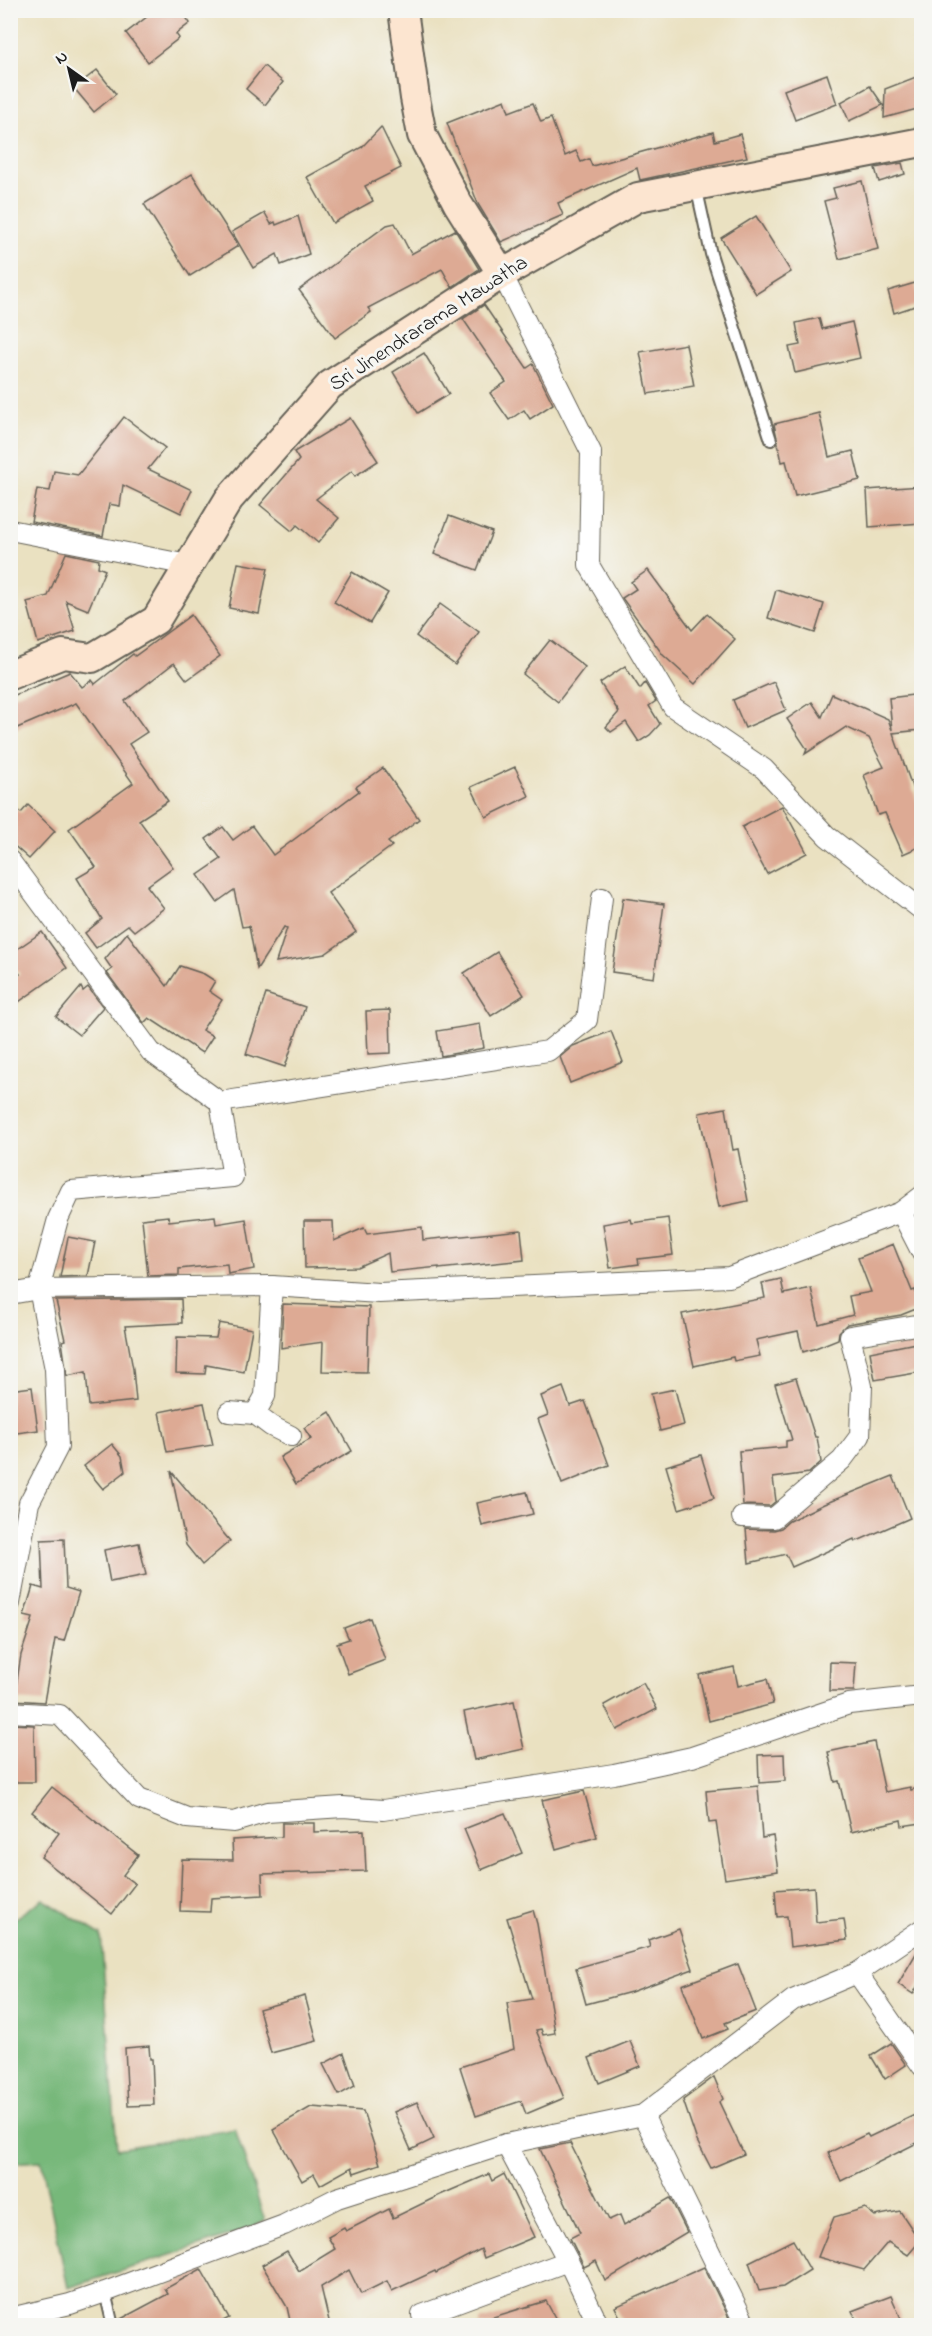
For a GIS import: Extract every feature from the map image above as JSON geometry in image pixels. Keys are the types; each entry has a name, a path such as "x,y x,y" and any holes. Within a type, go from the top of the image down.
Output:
{"main road":[{"path":"403,10 422,135 458,204 502,274"},
{"name":"Sri Jinendrarama Mawatha","path":"10,675 63,654 92,658 156,620 229,499 330,385 502,274 638,197 921,142"}],"street":[{"path":"502,274 591,452 590,565 673,707 764,769 827,836 921,910"},
{"path":"10,530 188,565"},
{"path":"10,861 151,1052 220,1102 233,1178 71,1191 58,1219 39,1289 55,1369 58,1446 30,1503 10,1603"},
{"path":"220,1102 548,1051 587,1020 602,898"},
{"path":"10,1294 39,1289 272,1286 380,1293 729,1277 901,1212 921,1196"},
{"path":"901,1212 921,1253"},
{"path":"255,1414 265,1396 272,1286"},
{"path":"742,1517 774,1518 842,1460 860,1436 862,1386 850,1336 921,1324"},
{"path":"229,1413 255,1414 271,1426 291,1436"},
{"path":"10,1712 60,1714 139,1800 187,1818 234,1822 267,1812 343,1807 383,1810 614,1774 692,1757 849,1704 921,1696"},
{"path":"10,2318 70,2304 105,2292 284,2225 337,2198 506,2144 643,2115 793,2000 857,1973 921,1929"},
{"path":"857,1973 921,2066"},
{"path":"643,2115 746,2325"},
{"path":"506,2144 568,2260 598,2325"},
{"path":"423,2315 568,2260"}],"lane":[{"path":"696,186 711,254 771,440"},
{"path":"105,2292 113,2325"}],"green space":[{"path":"43,1899 101,1935 117,2149 235,2129 265,2221 245,2231 68,2288 41,2161 11,2163 11,1921"}],"building":[{"path":"156,10 181,10 190,23 176,34 179,38 148,62 126,33"},
{"path":"264,66 283,82 265,105 246,89"},
{"path":"97,70 116,94 94,112 74,88"},
{"path":"827,74 837,104 795,120 784,90"},
{"path":"921,75 921,108 884,118 885,89"},
{"path":"870,86 883,105 849,121 841,102"},
{"path":"505,100 509,112 533,103 541,122 551,118 565,156 576,151 581,162 589,159 592,166 713,132 715,141 740,134 747,157 640,180 637,168 558,203 563,215 501,242 478,204 447,123"},
{"path":"381,127 401,168 365,186 373,201 333,223 307,177 362,147"},
{"path":"902,163 905,174 879,182 875,168"},
{"path":"192,174 238,246 190,276 144,204"},
{"path":"862,181 878,249 839,259 824,201 836,198 833,188"},
{"path":"265,213 271,224 275,222 276,225 298,216 309,254 281,265 277,254 253,268 232,232"},
{"path":"756,216 791,272 756,294 721,238"},
{"path":"395,223 411,254 455,230 479,269 452,287 442,269 368,308 371,312 335,338 299,290 387,225"},
{"path":"915,283 921,304 894,313 888,291"},
{"path":"484,305 527,368 533,364 553,404 530,419 524,410 509,420 490,393 506,382 463,319"},
{"path":"819,318 822,329 852,322 860,358 795,373 789,347 800,345 796,323"},
{"path":"686,344 694,386 648,394 640,352"},
{"path":"424,353 449,394 418,413 393,372"},
{"path":"819,413 829,457 853,451 860,480 795,496 786,461 782,462 774,424"},
{"path":"124,417 165,448 148,469 192,490 181,513 123,485 120,506 109,504 103,536 31,522 37,489 50,491 54,471 78,475"},
{"path":"350,418 378,461 355,476 352,471 316,499 339,518 318,543 297,525 292,531 260,505 299,460 294,452"},
{"path":"921,486 921,523 869,527 867,490"},
{"path":"449,516 492,532 477,570 434,554"},
{"path":"66,553 99,560 98,567 105,570 88,610 66,601 75,631 38,643 27,602 48,596"},
{"path":"238,563 268,568 259,614 229,608"},
{"path":"648,570 692,630 707,614 735,639 695,684 663,655 622,598 636,589 631,582"},
{"path":"352,572 388,593 370,623 334,602"},
{"path":"776,590 824,604 815,633 768,618"},
{"path":"440,604 479,632 455,665 416,636"},
{"path":"191,615 220,656 187,680 174,663 125,701 147,732 129,744 168,801 139,820 173,867 147,886 164,908 134,931 128,925 96,948 85,933 102,919 77,878 96,867 69,829 133,783 76,703 10,731 10,697 70,672 82,687 92,680 95,684 133,654 135,656"},
{"path":"550,640 585,667 558,702 523,674"},
{"path":"625,666 640,689 645,683 656,701 649,706 660,724 650,735 639,742 626,722 611,732 606,727 619,712 600,683"},
{"path":"774,682 786,710 745,728 733,700"},
{"path":"832,694 888,719 892,730 889,698 921,694 921,730 893,733 921,812 921,846 903,854 885,813 878,815 864,775 884,767 869,738 846,727 805,754 807,749 787,719 812,702 822,717"},
{"path":"515,767 529,796 486,817 471,787"},
{"path":"383,768 419,819 388,842 392,846 328,893 356,932 325,954 276,962 287,928 284,927 257,969 249,926 242,927 234,890 217,902 198,875 221,859 206,839 223,827 233,840 252,826 273,855 359,791 356,787"},
{"path":"10,804 21,813 28,805 55,831 29,859 10,842"},
{"path":"782,806 807,853 767,874 742,827"},
{"path":"623,898 664,904 654,978 612,972"},
{"path":"42,932 67,968 10,1008 10,981 20,974 10,962 10,954"},
{"path":"127,933 167,986 180,966 204,974 215,981 209,991 222,1000 202,1030 213,1036 202,1053 149,1018 144,1023 107,973 112,969 105,959"},
{"path":"497,952 524,995 491,1016 464,973"},
{"path":"81,987 83,991 88,987 103,1007 79,1035 56,1017"},
{"path":"266,994 305,1007 285,1067 246,1054"},
{"path":"390,1010 391,1053 368,1054 366,1011"},
{"path":"480,1024 484,1048 441,1056 437,1031"},
{"path":"611,1031 623,1062 570,1083 560,1057 573,1046"},
{"path":"726,1108 733,1150 738,1149 748,1201 719,1207 699,1113"},
{"path":"168,1216 169,1221 215,1216 216,1224 246,1219 254,1269 228,1274 227,1264 179,1269 179,1275 148,1276 142,1219"},
{"path":"668,1218 673,1255 638,1259 639,1264 610,1268 603,1224 631,1219 632,1223"},
{"path":"304,1221 333,1221 334,1241 364,1228 367,1234 422,1227 423,1240 521,1230 524,1260 390,1272 388,1253 357,1267 305,1268"},
{"path":"68,1237 95,1242 88,1276 60,1277"},
{"path":"893,1244 921,1307 901,1315 847,1324 839,1332 838,1339 803,1352 798,1331 756,1340 760,1356 734,1361 733,1357 694,1366 682,1314 765,1298 762,1283 781,1279 784,1294 811,1288 819,1324 853,1315 849,1296 871,1292 858,1258"},
{"path":"181,1299 182,1323 125,1326 136,1401 89,1406 86,1372 67,1376 62,1341 65,1340 56,1301"},
{"path":"283,1304 369,1307 367,1372 322,1371 323,1342 281,1348"},
{"path":"219,1323 252,1329 244,1372 206,1365 205,1374 176,1373 177,1337 216,1338"},
{"path":"921,1342 921,1372 875,1380 870,1352"},
{"path":"796,1378 815,1437 817,1437 821,1462 809,1473 773,1478 776,1501 770,1506 743,1505 739,1451 786,1447 786,1441 792,1440 775,1384"},
{"path":"32,1387 38,1430 10,1434 10,1390"},
{"path":"563,1387 570,1406 585,1401 609,1465 562,1484 538,1419 548,1415 541,1396"},
{"path":"675,1389 684,1425 660,1431 651,1394"},
{"path":"204,1403 213,1445 167,1452 159,1412"},
{"path":"330,1412 352,1451 296,1484 280,1457 311,1439 304,1428"},
{"path":"112,1444 122,1456 125,1472 103,1489 84,1466"},
{"path":"701,1455 714,1498 679,1509 666,1466"},
{"path":"171,1471 230,1541 202,1565 186,1545"},
{"path":"893,1476 910,1518 855,1542 854,1539 792,1567 786,1554 749,1563 746,1529 781,1528 789,1521 824,1504"},
{"path":"527,1492 533,1514 482,1526 477,1503"},
{"path":"64,1539 66,1588 79,1592 64,1641 55,1639 44,1702 14,1700 21,1655 33,1618 24,1616 33,1586 43,1589 41,1540"},
{"path":"139,1543 146,1575 110,1582 104,1550"},
{"path":"370,1618 385,1660 348,1674 337,1643 349,1639 344,1628"},
{"path":"830,1662 856,1663 854,1691 829,1691"},
{"path":"734,1667 738,1686 767,1679 773,1704 709,1721 699,1675"},
{"path":"643,1683 657,1709 617,1730 604,1705"},
{"path":"514,1701 524,1749 474,1760 464,1712"},
{"path":"10,1724 34,1725 35,1782 11,1782"},
{"path":"874,1742 885,1792 921,1787 921,1823 902,1826 901,1820 851,1832 839,1781 835,1782 828,1752"},
{"path":"784,1754 785,1781 759,1783 758,1755"},
{"path":"758,1786 762,1838 773,1836 778,1871 725,1879 716,1822 709,1823 706,1791"},
{"path":"52,1787 138,1855 123,1875 135,1884 112,1914 41,1857 59,1833 32,1812"},
{"path":"584,1791 597,1837 556,1849 542,1800"},
{"path":"505,1813 522,1853 481,1870 464,1829"},
{"path":"282,1823 314,1823 314,1832 364,1830 366,1871 262,1874 263,1895 211,1898 210,1912 180,1911 182,1859 233,1860 232,1840 282,1837"},
{"path":"814,1887 816,1922 844,1919 847,1940 790,1947 787,1916 777,1917 775,1890"},
{"path":"533,1910 555,2033 543,2035 541,2029 536,2030 564,2098 526,2114 521,2101 476,2116 460,2067 514,2049 507,2003 532,1999 507,1918"},
{"path":"679,1929 693,1969 631,1992 586,2004 576,1968 650,1947 648,1940"},
{"path":"921,1945 921,1980 913,1994 898,1984"},
{"path":"738,1964 756,2011 725,2023 728,2029 703,2039 682,1985"},
{"path":"305,1996 317,2041 271,2053 259,2009"},
{"path":"630,2041 640,2066 599,2083 589,2058"},
{"path":"891,2043 906,2065 885,2079 871,2056"},
{"path":"149,2046 150,2059 152,2059 154,2105 128,2106 125,2048"},
{"path":"344,2053 355,2086 339,2095 323,2064"},
{"path":"714,2077 723,2099 719,2102 744,2154 711,2168 697,2141 683,2100"},
{"path":"417,2102 434,2139 411,2150 394,2112"},
{"path":"311,2107 363,2111 380,2164 354,2173 352,2167 320,2185 314,2174 302,2181 273,2129"},
{"path":"921,2112 921,2141 841,2181 828,2153 867,2134 869,2137"},
{"path":"570,2143 609,2220 620,2215 624,2225 670,2198 687,2232 605,2281 596,2261 584,2267 570,2238 580,2233 540,2149"},
{"path":"489,2174 492,2181 504,2174 534,2237 484,2258 481,2249 436,2273 435,2271 392,2291 387,2281 361,2294 349,2270 321,2287 330,2325 291,2325 287,2307 262,2265 287,2251 299,2271 335,2249 328,2237 344,2228 346,2231 389,2209 393,2218"},
{"path":"865,2208 875,2216 900,2211 920,2241 908,2255 888,2242 864,2270 818,2257 834,2217"},
{"path":"793,2240 810,2270 783,2287 759,2291 749,2262"},
{"path":"704,2267 729,2318 714,2325 624,2325 615,2307"},
{"path":"201,2269 229,2318 215,2325 120,2325 119,2320 168,2294 165,2289"},
{"path":"891,2296 904,2325 859,2325 852,2311"},
{"path":"546,2301 559,2325 480,2325 480,2321"}]}
